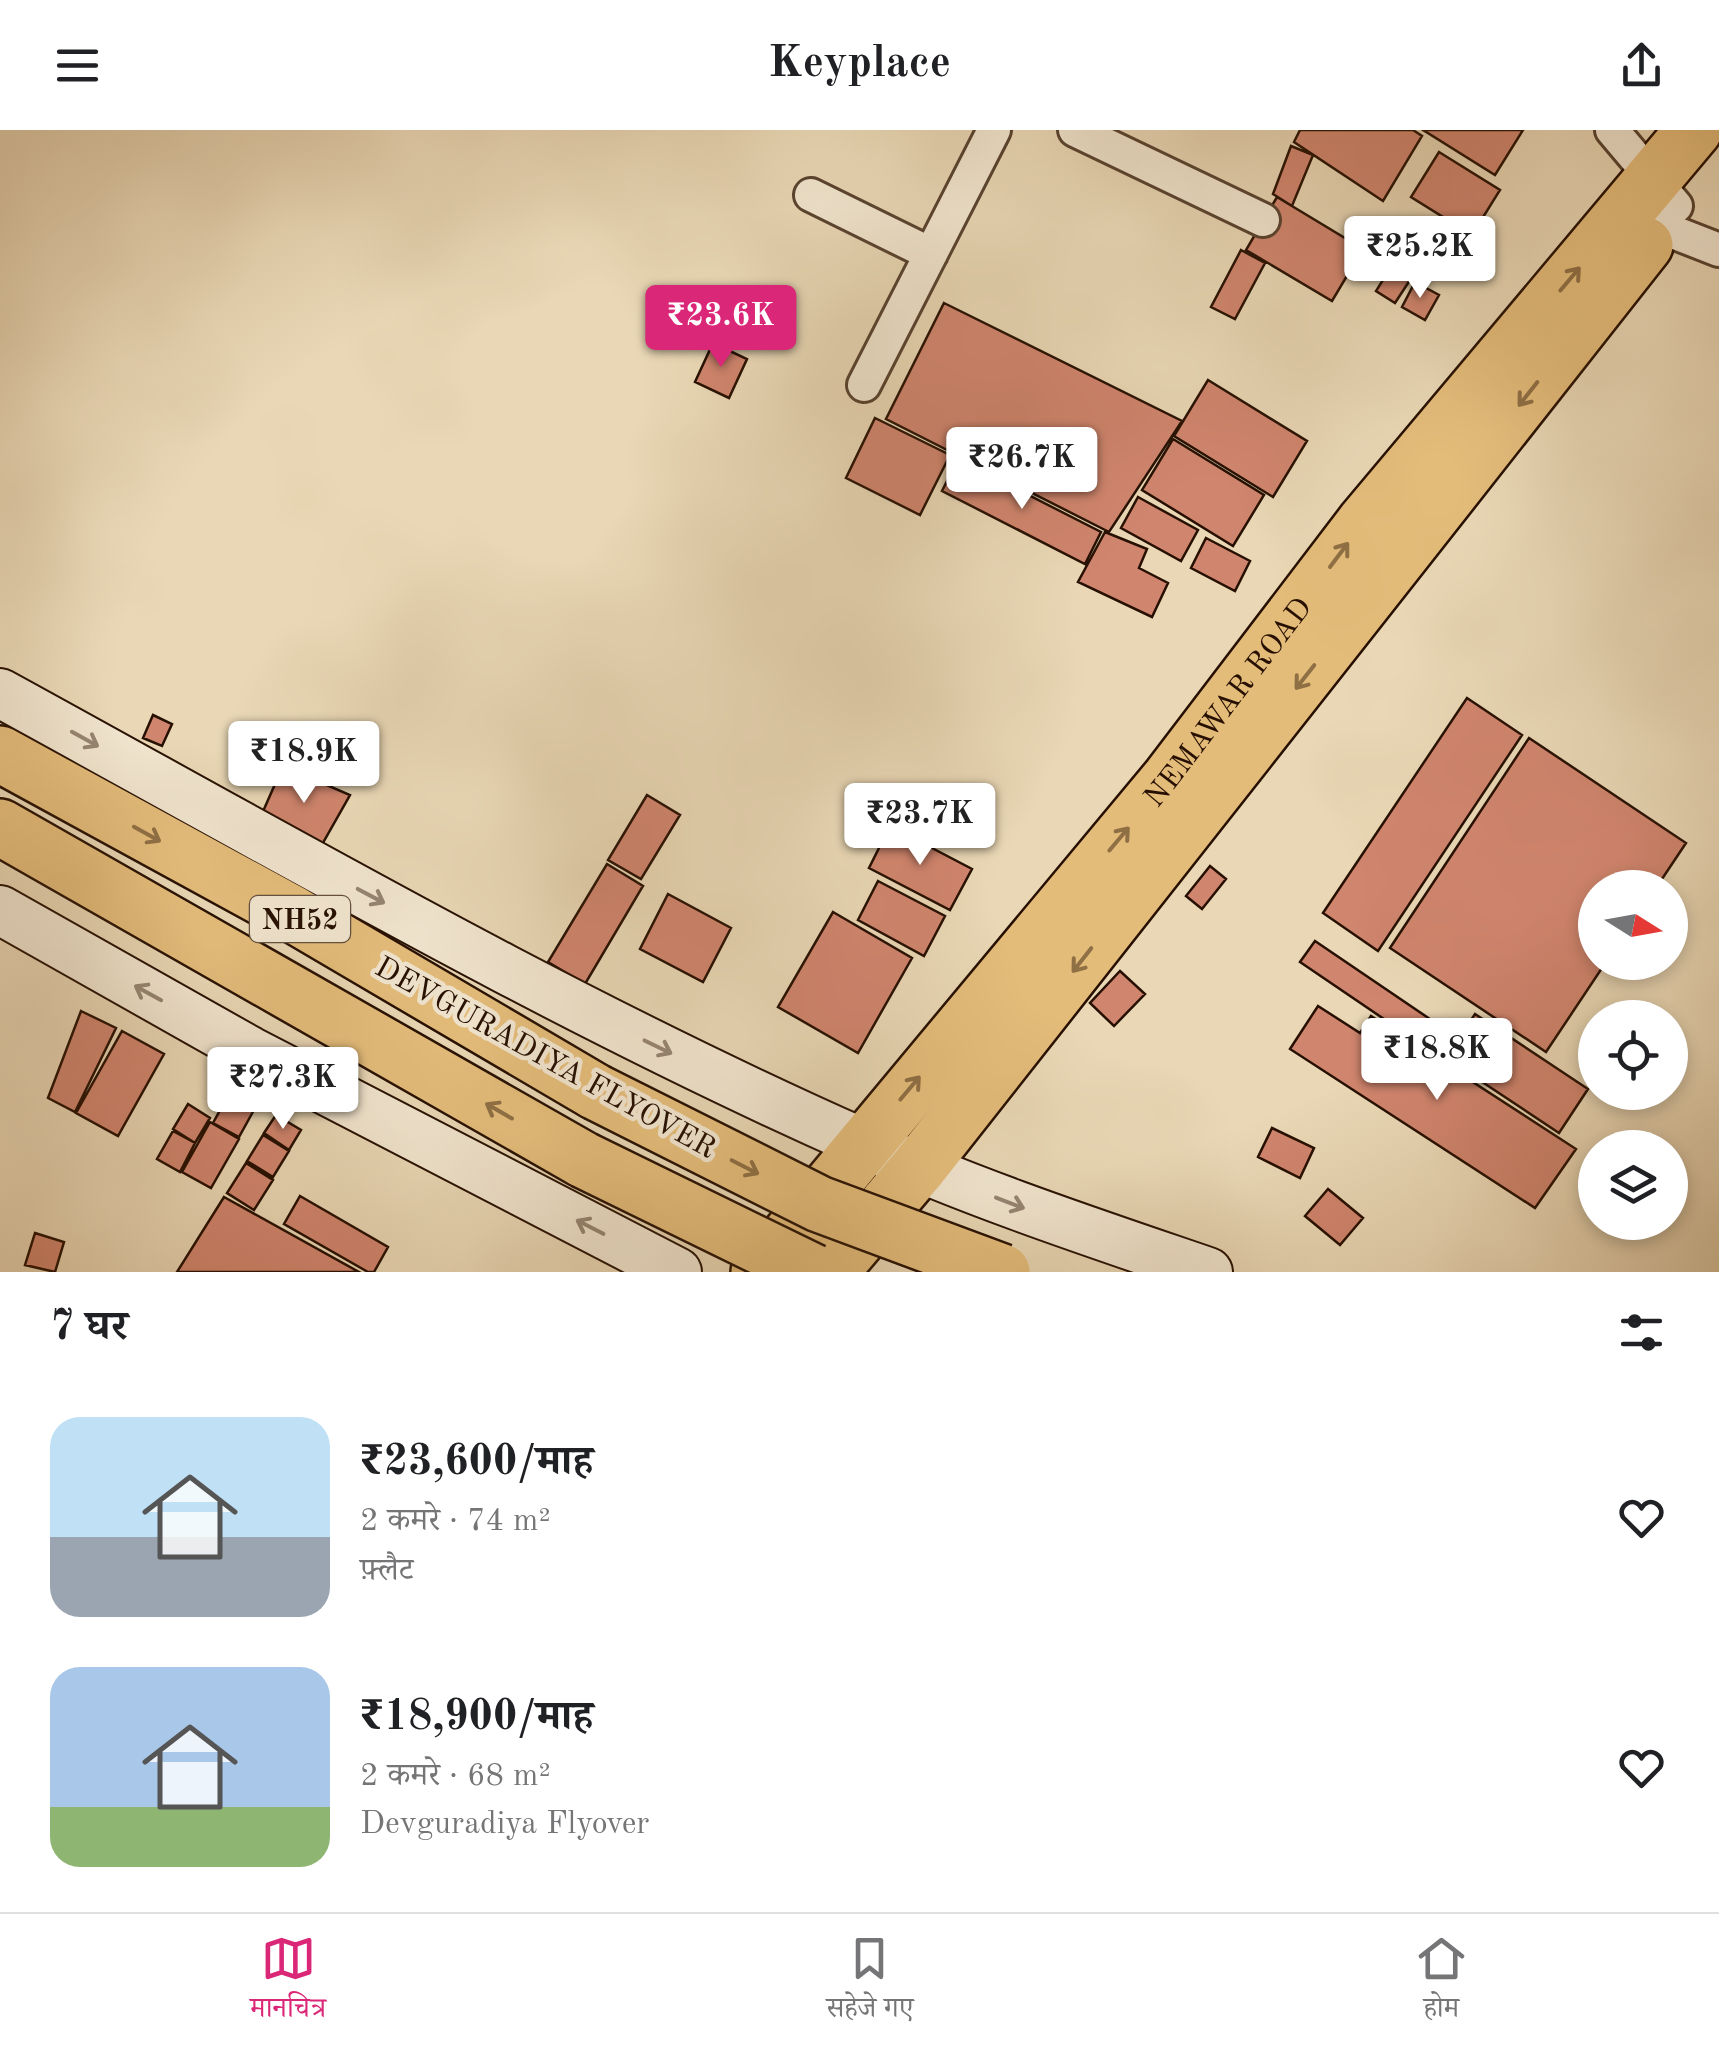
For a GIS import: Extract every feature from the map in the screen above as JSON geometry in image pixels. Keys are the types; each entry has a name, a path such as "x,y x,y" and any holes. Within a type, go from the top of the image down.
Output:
{"highway":[{"name":"NEMAWAR ROAD","path":"830,1272 919,1167 1663,204 1694,130"},
{"name":"NEMAWAR ROAD","path":"759,1272 1170,778 1364,522 1663,204 1719,154"},
{"name":"DEVGURADIYA FLYOVER","path":"0,754 293,914 596,1092 819,1204 1002,1272"},
{"name":"NH52","path":"0,827 584,1160 812,1272"}],"street":[{"path":"864,384 994,130"},
{"path":"1074,130 1262,220"},
{"path":"1612,130 1663,204 1719,250"},
{"path":"811,195 930,254"},
{"path":"0,692 569,1003 863,1144 1014,1205 1208,1272"},
{"path":"0,910 250,1050 677,1272"}],"building":[{"path":"1300,130 1413,130 1422,136 1383,201 1294,142"},
{"path":"1423,130 1523,130 1495,175"},
{"path":"1291,146 1313,155 1292,206 1273,194"},
{"path":"1439,152 1500,190 1472,235 1411,197"},
{"path":"1277,197 1363,249 1332,301 1246,250"},
{"path":"1241,250 1265,263 1235,319 1211,307"},
{"path":"1391,267 1410,280 1395,303 1376,291"},
{"path":"1415,282 1439,295 1425,320 1402,307"},
{"path":"944,303 1182,421 1109,532 886,419"},
{"path":"713,343 747,359 729,398 695,382"},
{"path":"1208,380 1307,441 1273,497 1174,436"},
{"path":"875,418 950,455 920,515 846,478"},
{"path":"1173,439 1264,495 1233,546 1142,490"},
{"path":"958,459 1101,532 1085,564 942,491"},
{"path":"1138,497 1198,530 1181,561 1121,528"},
{"path":"1105,532 1147,549 1139,568 1168,583 1152,617 1078,582"},
{"path":"1206,538 1250,561 1235,591 1191,568"},
{"path":"1467,698 1522,735 1378,951 1323,913"},
{"path":"153,715 172,724 162,746 143,738"},
{"path":"1529,738 1686,843 1668,870 1578,870 1578,980 1594,980 1546,1052 1390,948"},
{"path":"283,766 350,795 320,848 261,816"},
{"path":"647,795 680,815 641,879 608,860"},
{"path":"890,826 972,869 950,910 869,868"},
{"path":"607,864 643,886 585,984 548,962"},
{"path":"1210,866 1226,879 1202,909 1186,896"},
{"path":"878,881 945,916 924,956 858,920"},
{"path":"668,894 731,928 703,982 640,949"},
{"path":"833,912 912,958 858,1053 778,1007"},
{"path":"1315,941 1449,1032 1434,1053 1300,962"},
{"path":"1120,971 1145,994 1114,1026 1090,1003"},
{"path":"1318,1006 1360,1033 1371,1016 1576,1149 1535,1208 1290,1049"},
{"path":"81,1011 116,1028 75,1112 48,1098"},
{"path":"1475,1014 1578,1082 1578,1104 1559,1133 1446,1058"},
{"path":"122,1031 164,1054 118,1136 76,1113"},
{"path":"234,1085 260,1099 239,1137 213,1123"},
{"path":"188,1104 210,1118 195,1143 173,1129"},
{"path":"276,1115 301,1130 289,1150 264,1133"},
{"path":"210,1122 239,1139 211,1188 182,1172"},
{"path":"1272,1128 1314,1148 1300,1178 1258,1157"},
{"path":"173,1131 195,1143 180,1172 157,1159"},
{"path":"263,1135 289,1151 273,1177 247,1161"},
{"path":"246,1163 273,1180 254,1210 227,1193"},
{"path":"1328,1189 1363,1218 1340,1245 1305,1216"},
{"path":"300,1196 388,1247 374,1272 284,1224"},
{"path":"224,1197 359,1272 177,1272"},
{"path":"35,1233 64,1242 55,1272 25,1265"}]}
